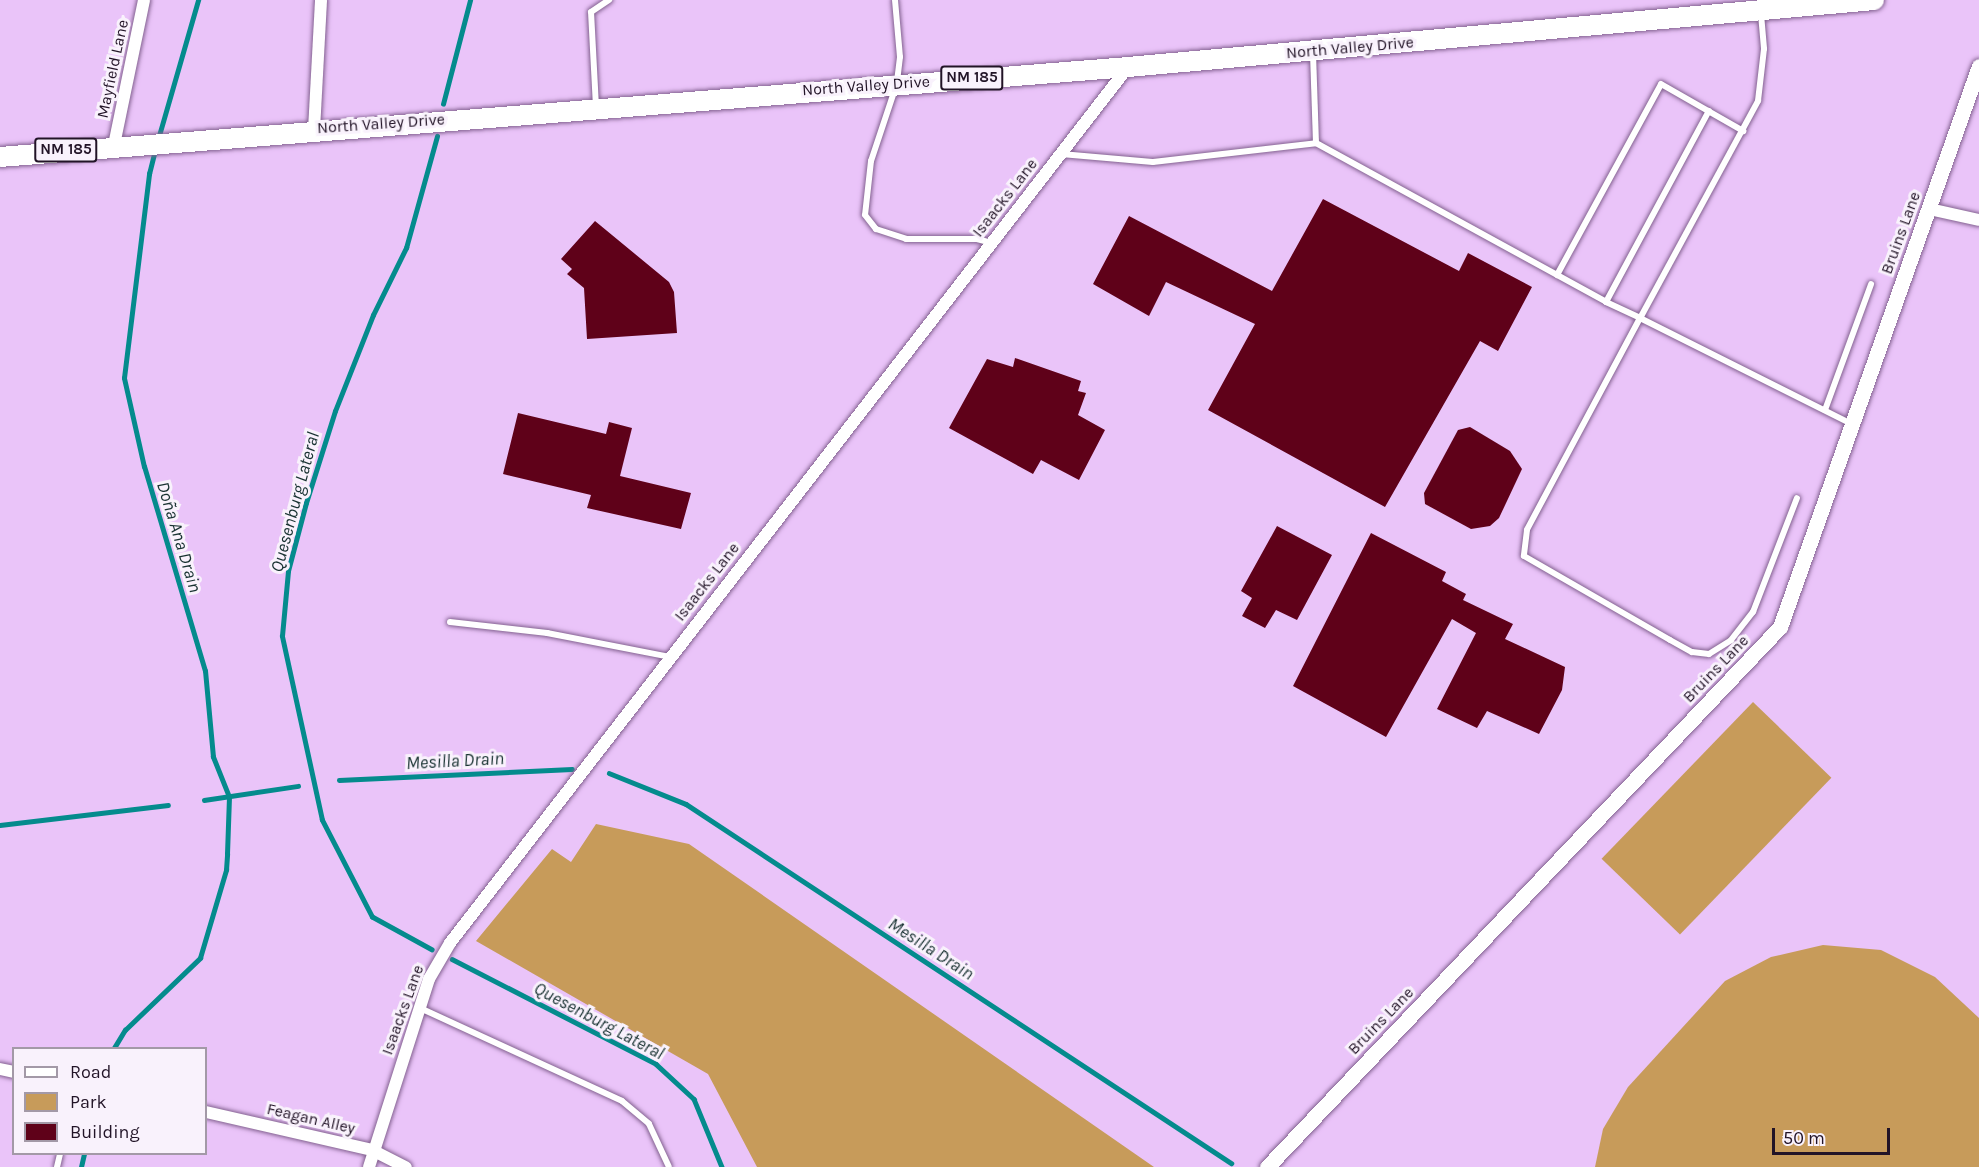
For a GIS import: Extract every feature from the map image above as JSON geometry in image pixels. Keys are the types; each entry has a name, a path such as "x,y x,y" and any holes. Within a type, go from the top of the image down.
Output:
{"main road":[{"name":"North Valley Drive","path":"0,157 123,144 1128,67 1762,7 1864,1"}],"street":[{"name":"Mayfield Lane","path":"123,144 144,0"},
{"path":"314,130 321,0"},
{"name":"Bruins Lane","path":"1267,1167 1780,627 1979,66"},
{"name":"Isaacks Lane","path":"369,1167 372,1150 429,979 458,930 1128,67"},
{"path":"1929,209 1979,220"},
{"name":"Feagan Alley","path":"207,1112 372,1150 406,1167"}],"lane":[{"path":"596,108 591,12 609,0"},
{"path":"896,0 900,57 897,83 872,161 866,215 876,229 906,239 977,239 992,243"},
{"path":"1762,7 1764,49 1761,91 1743,131 1527,530 1524,556 1692,652 1709,654 1731,640 1753,612 1797,498"},
{"path":"1313,51 1316,143"},
{"path":"1557,275 1661,84 1743,131"},
{"path":"1606,302 1709,111"},
{"path":"1061,154 1154,162 1316,143 1606,302 1852,424"},
{"path":"1826,410 1871,284"},
{"path":"450,622 547,633 670,657"},
{"path":"419,1008 622,1101 649,1124 669,1167"}],"green space":[{"path":"1753,702 1831,778 1680,935 1602,859"},
{"path":"596,824 689,844 1154,1167 757,1167 708,1074 476,941 552,849 571,862"},
{"path":"1823,945 1881,950 1935,977 1979,1018 1979,1167 1595,1167 1603,1129 1628,1087 1725,981 1771,957"}],"building":[{"path":"1323,199 1459,271 1468,253 1532,287 1498,351 1480,341 1385,507 1208,410 1255,324 1166,282 1149,316 1093,284 1129,216 1272,291"},
{"path":"595,221 669,282 674,292 677,333 587,339 584,288 567,274 572,269 561,259"},
{"path":"1015,358 1081,381 1078,391 1086,393 1078,415 1105,430 1079,480 1041,460 1033,474 949,428 987,359 1013,367"},
{"path":"518,413 606,434 609,422 632,428 620,476 691,493 681,529 587,508 591,495 503,474"},
{"path":"1470,427 1510,451 1522,469 1499,518 1490,526 1471,529 1425,504 1424,493 1458,430"},
{"path":"1277,526 1332,555 1297,620 1276,610 1265,628 1242,616 1252,598 1241,591"},
{"path":"1371,533 1446,572 1442,581 1466,594 1463,600 1513,624 1505,639 1565,667 1562,690 1539,734 1487,711 1477,728 1437,709 1476,633 1452,619 1386,737 1293,686"}],"waterway":[{"name":"Doña Ana Drain","path":"158,139 198,0"},
{"name":"Quesenburg Lateral","path":"443,104 470,0"},
{"name":"Quesenburg Lateral","path":"432,950 372,917 322,820 282,636 288,571 306,503 335,411 373,315 406,248 437,136"},
{"name":"Doña Ana Drain","path":"115,1047 125,1030 200,958 226,870 227,854 229,797 213,757 205,671 144,467 124,378 149,174 155,150"},
{"name":"Mesilla Drain","path":"339,780 572,769"},
{"name":"Mesilla Drain","path":"609,773 686,804 1231,1163"},
{"name":"Mesilla Drain","path":"204,800 298,786"},
{"name":"Mesilla Drain","path":"0,825 168,805"},
{"name":"Quesenburg Lateral","path":"452,959 656,1064 694,1099 722,1167"},
{"name":"Doña Ana Drain","path":"81,1167 84,1155"}]}
